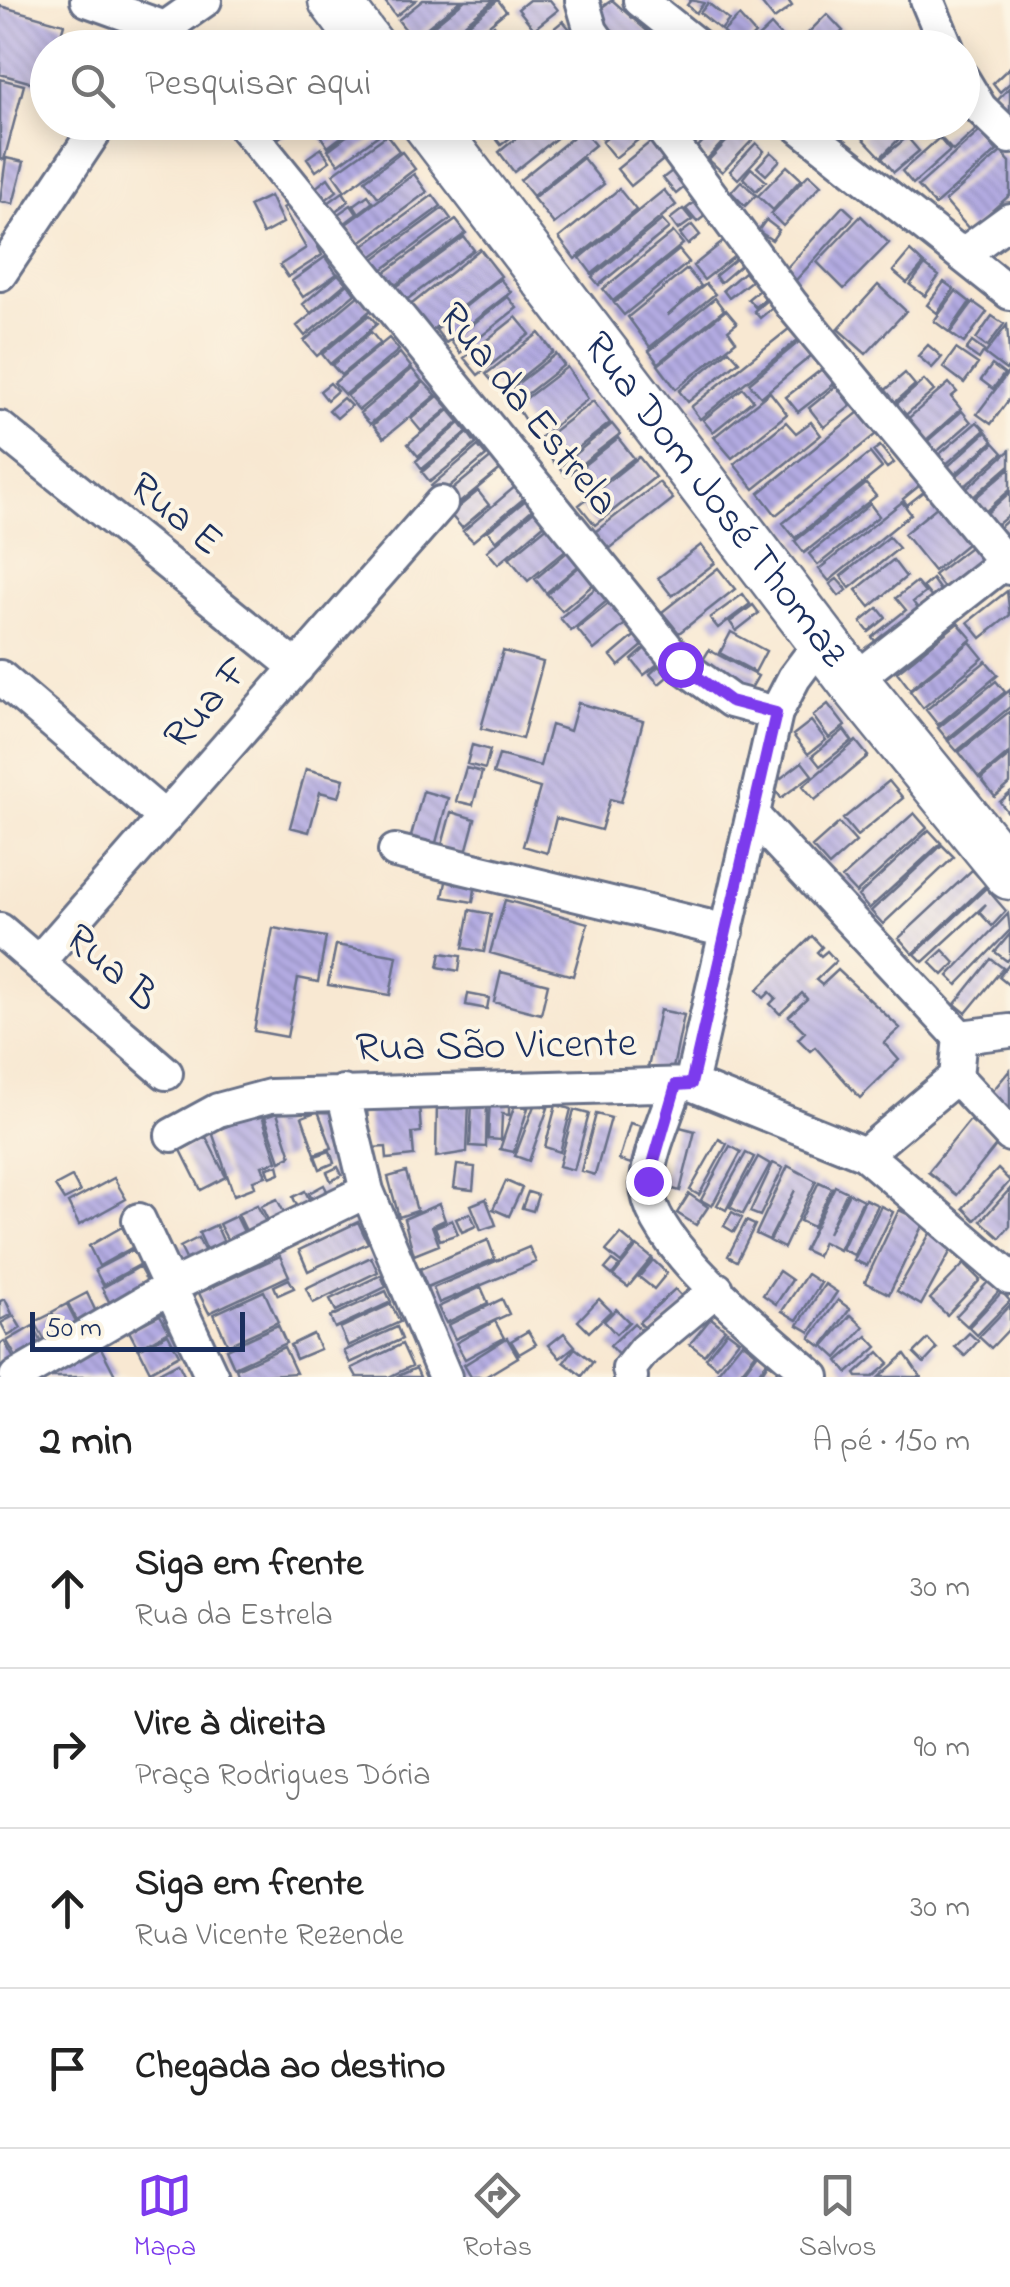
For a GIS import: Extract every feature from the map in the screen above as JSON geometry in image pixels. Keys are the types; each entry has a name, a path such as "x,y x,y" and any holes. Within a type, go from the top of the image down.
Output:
{"main road":[{"path":"334,2 356,30"},
{"name":"Rua Dom José Thomaz","path":"441,140 853,681 1010,874"}],"street":[{"path":"87,0 145,30"},
{"path":"176,30 205,0"},
{"path":"582,0 591,30"},
{"path":"640,0 678,30"},
{"path":"927,0 940,30"},
{"path":"980,108 1010,137"},
{"path":"0,274 89,140"},
{"name":"Rua da Estrela","path":"256,140 680,664 730,701 776,713"},
{"path":"670,140 792,306 1008,563 853,681"},
{"path":"817,140 1010,293"},
{"path":"962,256 1010,220"},
{"name":"Rua E","path":"0,428 297,668"},
{"name":"Rua F","path":"39,961 441,504"},
{"path":"813,1377 717,1289 658,1221 649,1202 648,1181 683,1085 727,932 776,713 794,678 823,638"},
{"path":"0,677 166,818"},
{"path":"754,817 960,1037 956,1077 866,1154"},
{"path":"395,851 727,932"},
{"name":"Rua B","path":"0,930 166,1073"},
{"path":"960,1037 1010,1031"},
{"path":"956,1077 1010,1135"},
{"name":"Rua São Vicente","path":"172,1135 218,1110 270,1096 683,1085 866,1154 1010,1278"},
{"path":"343,1092 366,1191 445,1377"},
{"path":"24,1375 172,1286 366,1191"},
{"path":"139,1220 212,1377"},
{"path":"630,1377 629,1369 644,1350 717,1289"}],"building":[{"path":"384,0 416,0 396,16"},
{"path":"423,0 461,0 424,30 406,30 398,20"},
{"path":"465,0 494,0 457,30 428,30"},
{"path":"498,0 506,11 483,30 460,30"},
{"path":"529,0 550,0 558,10 534,29 518,9"},
{"path":"612,0 646,30 608,30 595,12"},
{"path":"691,0 704,3 696,13 687,5"},
{"path":"759,0 788,0 792,6 774,19"},
{"path":"708,3 729,20 721,30 700,13"},
{"path":"0,6 64,24 62,30 30,30 30,82 0,74"},
{"path":"827,14 842,30 811,30"},
{"path":"739,16 751,30 725,30"},
{"path":"563,21 571,30 552,30"},
{"path":"1010,67 1010,83 1000,92 993,83"},
{"path":"0,79 24,85 4,160 0,158"},
{"path":"1010,87 1010,113 997,101"},
{"path":"980,131 997,151 935,205 918,186 970,140 980,140"},
{"path":"341,140 372,140 339,164 328,150"},
{"path":"380,140 391,140 399,151 345,191 333,174"},
{"path":"514,140 554,140 514,172 499,152"},
{"path":"570,140 591,140 595,145 533,196 520,180"},
{"path":"604,140 638,140 615,158 602,142"},
{"path":"653,140 668,156 631,186 617,169"},
{"path":"704,140 724,140 707,159 696,149"},
{"path":"728,140 752,140 722,172 709,160"},
{"path":"865,140 898,140 881,157"},
{"path":"903,140 910,140 919,151 894,172 882,158"},
{"path":"937,140 950,151 913,184 902,171"},
{"path":"943,140 965,140 953,151"},
{"path":"756,143 764,151 738,179 730,171"},
{"path":"321,148 330,161 316,171 307,158"},
{"path":"402,152 415,169 378,197 365,180"},
{"path":"771,152 780,160 766,175 757,167"},
{"path":"1001,152 1010,162 1010,195 970,230 945,201"},
{"path":"6,158 24,162 13,204 0,201"},
{"path":"583,158 604,184 554,224 533,198"},
{"path":"787,166 801,179 773,210 758,196"},
{"path":"676,168 688,184 676,194 663,178"},
{"path":"751,168 766,181 756,191 743,178"},
{"path":"414,174 427,192 359,243 346,224"},
{"path":"809,174 821,185 783,226 771,214"},
{"path":"328,178 337,191 324,201 315,188"},
{"path":"741,181 756,195 745,206 731,192"},
{"path":"619,189 636,210 575,259 559,238"},
{"path":"664,190 676,205 592,274 580,258"},
{"path":"343,192 349,201 334,212 328,203"},
{"path":"368,195 373,202 359,213 354,205"},
{"path":"433,195 441,206 370,258 362,247"},
{"path":"270,196 283,223 263,234 249,206"},
{"path":"700,198 711,211 697,222 686,209"},
{"path":"295,201 322,255 288,277 280,265 306,248 283,208"},
{"path":"351,205 357,214 345,223 338,214"},
{"path":"843,206 854,216 796,280 785,270"},
{"path":"443,208 451,219 378,273 370,262"},
{"path":"683,209 692,220 678,230 670,219"},
{"path":"861,216 889,243 844,289 817,262"},
{"path":"456,220 466,233 390,289 380,276"},
{"path":"662,220 669,228 599,285 592,277"},
{"path":"766,220 779,230 772,240 758,231"},
{"path":"692,225 700,235 688,245 680,234"},
{"path":"673,232 683,244 613,301 603,289"},
{"path":"464,237 474,250 401,304 392,290"},
{"path":"724,241 736,255 704,280 693,266"},
{"path":"480,249 501,276 427,334 407,308"},
{"path":"679,250 689,262 624,315 614,303"},
{"path":"910,251 924,264 907,283 893,271"},
{"path":"325,257 337,274 303,297 292,281"},
{"path":"736,259 741,265 720,283 715,276"},
{"path":"925,265 939,276 925,296 910,285"},
{"path":"687,269 701,286 667,316 706,284 715,294 650,347 628,317"},
{"path":"744,272 751,281 729,298 723,290"},
{"path":"338,274 346,283 311,313 303,304"},
{"path":"500,279 511,292 446,343 436,330"},
{"path":"944,282 954,289 937,313 927,305"},
{"path":"348,284 355,294 305,336 297,326"},
{"path":"878,285 906,311 866,354 838,329"},
{"path":"759,290 766,298 755,307 748,299"},
{"path":"956,291 970,302 949,332 934,321"},
{"path":"359,295 371,310 317,356 304,341"},
{"path":"508,297 517,308 460,353 451,341"},
{"path":"715,298 724,310 658,363 649,351"},
{"path":"767,300 773,307 760,318 754,311"},
{"path":"973,302 987,312 964,343 950,333"},
{"path":"726,310 737,323 728,330 736,341 676,389 658,365"},
{"path":"369,315 377,324 330,364 322,354"},
{"path":"992,316 1004,324 987,347 976,339"},
{"path":"516,317 530,334 478,375 464,358"},
{"path":"1007,325 1010,366 1006,370 985,354"},
{"path":"790,328 799,339 700,419 691,407"},
{"path":"371,332 380,343 341,375 332,365"},
{"path":"539,333 553,352 502,393 486,374"},
{"path":"389,338 399,350 345,395 334,383"},
{"path":"800,341 812,355 761,397 749,383"},
{"path":"972,342 984,351 979,359 966,350"},
{"path":"928,345 942,357 932,368 918,356"},
{"path":"956,349 978,364 964,383 943,367"},
{"path":"729,350 739,361 688,402 679,391"},
{"path":"400,353 411,367 359,410 347,396"},
{"path":"556,354 564,365 513,405 504,394"},
{"path":"992,365 1004,374 993,389 981,380"},
{"path":"567,367 588,399 537,440 516,406"},
{"path":"412,369 422,381 370,424 360,413"},
{"path":"822,369 834,384 798,412 786,397"},
{"path":"1010,370 1010,398 991,424 977,414"},
{"path":"905,373 915,385 891,406 881,394"},
{"path":"924,380 934,391 901,419 892,408"},
{"path":"424,382 436,395 384,438 373,425"},
{"path":"330,383 337,391 327,400 320,391"},
{"path":"949,383 957,392 951,397 961,409 923,443 904,422"},
{"path":"836,386 851,406 824,427 809,408"},
{"path":"743,388 753,400 713,432 703,420"},
{"path":"770,392 787,414 732,458 714,437"},
{"path":"438,396 449,408 421,431 411,419"},
{"path":"343,398 351,406 337,418 329,410"},
{"path":"593,401 610,423 556,465 539,443"},
{"path":"449,410 459,422 418,456 408,444"},
{"path":"962,411 971,422 933,455 924,444"},
{"path":"859,412 876,434 776,515 759,493"},
{"path":"786,422 796,433 811,422 821,435 754,489 734,464"},
{"path":"977,422 985,430 944,466 936,457"},
{"path":"460,423 467,432 422,469 416,461"},
{"path":"612,424 620,434 566,476 559,467"},
{"path":"986,432 993,441 953,476 946,468"},
{"path":"468,433 476,444 430,482 422,472"},
{"path":"618,438 634,458 588,494 573,474"},
{"path":"994,443 1003,453 964,487 955,477"},
{"path":"478,446 486,456 439,495 431,486"},
{"path":"880,446 894,463 887,468 873,451"},
{"path":"1010,450 1010,465 971,499 964,491"},
{"path":"870,453 882,468 795,538 783,523"},
{"path":"493,456 503,467 451,510 441,499"},
{"path":"639,457 655,477 595,525 579,505"},
{"path":"1010,468 1010,490 985,512 974,499"},
{"path":"659,482 673,499 604,553 591,535"},
{"path":"866,484 876,496 804,553 795,541"},
{"path":"517,485 527,496 473,541 463,531"},
{"path":"920,485 925,491 907,505 903,499"},
{"path":"478,491 489,505 462,528 450,514"},
{"path":"1010,492 1010,514 997,525 987,513"},
{"path":"527,499 534,508 496,541 488,531"},
{"path":"902,502 911,514 829,581 819,569"},
{"path":"870,504 879,516 818,565 809,554"},
{"path":"938,506 968,543 934,571 904,534"},
{"path":"535,510 546,523 498,564 487,551"},
{"path":"1010,518 1010,538 1000,527"},
{"path":"549,525 568,548 528,581 509,558"},
{"path":"889,537 899,548 850,588 841,576"},
{"path":"974,544 990,565 950,596 934,575"},
{"path":"701,545 715,563 672,596 658,578"},
{"path":"572,548 583,562 546,593 535,579"},
{"path":"893,560 906,577 870,607 856,590"},
{"path":"580,566 595,583 562,611 547,594"},
{"path":"718,568 735,589 679,633 662,612"},
{"path":"837,579 847,590 839,596 830,584"},
{"path":"932,579 945,597 937,604 923,587"},
{"path":"916,582 925,593 913,602 924,616 882,650 872,637 906,610 896,598"},
{"path":"597,587 608,600 571,631 560,618"},
{"path":"1007,591 1010,615 981,638 968,622"},
{"path":"743,594 750,604 718,628 710,618"},
{"path":"612,601 629,621 594,650 577,629"},
{"path":"753,605 759,613 736,631 730,622"},
{"path":"878,608 886,618 869,632 861,622"},
{"path":"958,623 972,639 910,689 897,672"},
{"path":"731,632 766,651 755,672 720,653"},
{"path":"638,633 646,643 619,666 611,656"},
{"path":"970,642 983,658 923,708 910,691"},
{"path":"651,643 664,659 644,675 632,660"},
{"path":"709,650 758,676 749,692 700,665"},
{"path":"503,651 543,662 522,739 481,728"},
{"path":"665,660 674,671 659,684 650,674"},
{"path":"986,661 998,675 938,725 926,710"},
{"path":"996,681 1005,692 947,739 938,728"},
{"path":"1010,690 1010,707 957,751 948,741"},
{"path":"578,703 643,721 621,802 610,799 601,830 556,818 547,853 523,846 540,788 493,774 499,755 540,766 551,725 570,731"},
{"path":"828,704 845,726 829,738 813,716"},
{"path":"1010,711 1010,752 979,778 959,752"},
{"path":"811,721 826,740 808,754 793,735"},
{"path":"844,730 852,741 820,766 812,756"},
{"path":"856,741 868,756 815,800 803,786"},
{"path":"472,745 490,750 485,769 467,764"},
{"path":"1010,755 1010,784 995,797 981,779"},
{"path":"802,762 812,775 781,798 772,785"},
{"path":"466,768 482,772 473,805 456,801"},
{"path":"306,769 344,779 339,797 320,792 309,832 290,827"},
{"path":"889,781 903,798 857,836 843,819"},
{"path":"423,791 448,798 434,850 409,844"},
{"path":"1010,793 1010,815 1000,802"},
{"path":"451,812 475,819 465,856 441,849"},
{"path":"914,813 927,828 856,893 842,878"},
{"path":"839,823 856,842 829,866 812,847"},
{"path":"929,830 941,843 869,909 858,896"},
{"path":"942,845 954,857 883,924 871,911"},
{"path":"972,870 986,885 913,954 899,938"},
{"path":"447,877 476,883 473,902 443,897"},
{"path":"986,888 1006,911 992,926 979,912 986,904 923,962 915,954"},
{"path":"505,900 588,923 573,976 490,953"},
{"path":"470,910 491,914 484,952 463,948"},
{"path":"1008,914 1010,930 957,985 948,976"},
{"path":"273,928 326,937 318,982 298,978 287,1037 254,1031"},
{"path":"1010,934 1010,958 1007,961 995,952"},
{"path":"812,936 822,947 817,952 821,956 827,951 836,961 816,980 822,985 838,970 900,1028 884,1043 899,1060 860,1098 815,1047 810,1051 798,1039 805,1032 789,1016 807,999 802,993 780,1014 770,1004 776,998 770,992 764,998 757,990"},
{"path":"336,945 397,956 390,995 328,985"},
{"path":"943,950 955,963 943,975 930,962"},
{"path":"441,953 461,956 459,971 438,967"},
{"path":"991,959 1003,968 966,1013 955,1004"},
{"path":"1010,963 1010,986 999,977"},
{"path":"501,972 548,984 541,1014 494,1002"},
{"path":"468,994 489,998 487,1009 466,1005"},
{"path":"660,1010 684,1015 672,1073 648,1068"},
{"path":"1010,1070 1010,1112 991,1093"},
{"path":"490,1099 509,1099 509,1115 502,1114 501,1140 488,1139"},
{"path":"469,1102 467,1152 436,1157 437,1104"},
{"path":"472,1102 487,1102 486,1147 470,1146"},
{"path":"535,1103 548,1108 529,1161 515,1156"},
{"path":"419,1104 421,1132 412,1133 414,1156 387,1159 386,1147 370,1148 367,1109"},
{"path":"515,1104 528,1108 514,1152 500,1149"},
{"path":"556,1105 571,1109 560,1152 545,1147"},
{"path":"574,1110 589,1114 574,1170 559,1166"},
{"path":"318,1111 332,1148 315,1154 302,1117"},
{"path":"261,1113 277,1161 262,1166 266,1176 253,1180 255,1187 234,1195 212,1132"},
{"path":"277,1113 291,1156 280,1161 265,1117"},
{"path":"596,1114 611,1118 595,1175 581,1171"},
{"path":"970,1120 998,1143 957,1195 928,1172"},
{"path":"630,1123 641,1126 631,1164 619,1160"},
{"path":"676,1126 695,1131 680,1191 662,1186"},
{"path":"206,1137 226,1177 201,1190 181,1150"},
{"path":"719,1139 727,1144 699,1195 690,1190"},
{"path":"730,1146 741,1152 712,1206 701,1200"},
{"path":"330,1151 334,1163 320,1169 315,1156"},
{"path":"746,1153 754,1157 726,1210 717,1205"},
{"path":"758,1157 770,1164 743,1214 730,1207"},
{"path":"773,1163 783,1168 760,1216 750,1212"},
{"path":"278,1165 280,1173 270,1177 267,1168"},
{"path":"457,1165 475,1167 473,1190 454,1188"},
{"path":"788,1166 816,1181 784,1248 770,1241 795,1190 769,1240 756,1234"},
{"path":"338,1167 342,1175 331,1181 327,1172"},
{"path":"998,1169 1010,1181 975,1220 963,1208"},
{"path":"406,1172 417,1211 399,1217 388,1177"},
{"path":"72,1177 80,1192 64,1200 55,1186"},
{"path":"114,1178 126,1199 79,1225 68,1203"},
{"path":"506,1181 522,1188 509,1216 493,1209"},
{"path":"819,1182 832,1188 813,1227 800,1221"},
{"path":"324,1185 333,1202 317,1210 309,1193"},
{"path":"835,1186 847,1192 828,1233 849,1193 863,1200 839,1250 823,1242 817,1256 804,1250"},
{"path":"1010,1189 1010,1226 1000,1238 981,1221"},
{"path":"305,1191 316,1213 303,1219 293,1197"},
{"path":"528,1192 538,1195 533,1211 522,1208"},
{"path":"689,1194 708,1207 696,1225 677,1213"},
{"path":"277,1199 289,1222 273,1230 261,1206"},
{"path":"486,1199 496,1225 481,1230 471,1205"},
{"path":"865,1199 878,1205 854,1255 842,1249"},
{"path":"439,1204 445,1220 432,1226 439,1245 414,1255 404,1219"},
{"path":"257,1205 269,1228 249,1237 238,1214"},
{"path":"881,1206 893,1212 867,1266 854,1260"},
{"path":"899,1210 924,1222 889,1294 865,1282"},
{"path":"732,1212 742,1218 734,1232 724,1226"},
{"path":"470,1213 476,1226 462,1232 456,1219"},
{"path":"236,1216 248,1240 232,1248 219,1224"},
{"path":"452,1220 458,1234 440,1240 435,1227"},
{"path":"746,1221 755,1225 737,1261 728,1256"},
{"path":"358,1222 368,1243 308,1271 299,1250"},
{"path":"216,1225 227,1249 210,1257 199,1233"},
{"path":"122,1227 133,1247 99,1266 89,1246"},
{"path":"932,1230 955,1243 921,1305 897,1291"},
{"path":"621,1234 635,1246 621,1263 606,1251"},
{"path":"198,1238 207,1256 189,1265 180,1247"},
{"path":"488,1240 495,1259 427,1287 420,1269"},
{"path":"637,1246 652,1258 628,1287 613,1276"},
{"path":"529,1247 536,1262 439,1303 433,1288"},
{"path":"133,1250 141,1264 103,1285 95,1270"},
{"path":"280,1256 289,1276 209,1313 199,1293"},
{"path":"371,1257 378,1272 313,1303 306,1288"},
{"path":"653,1260 667,1273 654,1289 639,1277"},
{"path":"612,1261 619,1266 612,1275 605,1269"},
{"path":"964,1264 980,1280 947,1315 930,1299"},
{"path":"139,1267 150,1287 112,1307 102,1288"},
{"path":"779,1271 792,1280 776,1304 763,1295"},
{"path":"807,1274 821,1283 797,1320 782,1311"},
{"path":"381,1275 386,1287 336,1311 330,1299"},
{"path":"289,1279 294,1288 278,1295 274,1286"},
{"path":"989,1281 999,1291 967,1326 956,1316"},
{"path":"825,1284 837,1292 810,1332 798,1325"},
{"path":"481,1287 488,1303 446,1323 438,1307"},
{"path":"675,1289 687,1302 651,1335 639,1322"},
{"path":"264,1291 278,1322 228,1345 214,1314"},
{"path":"386,1291 391,1302 335,1328 330,1317"},
{"path":"1002,1292 1010,1301 977,1335 969,1327"},
{"path":"87,1293 97,1314 79,1324 68,1303"},
{"path":"5,1299 12,1314 0,1320 0,1301"},
{"path":"502,1299 509,1314 455,1339 448,1325"},
{"path":"599,1299 611,1311 589,1332 578,1321"},
{"path":"838,1300 850,1309 822,1347 810,1338"},
{"path":"67,1304 79,1327 64,1335 52,1312"},
{"path":"391,1304 400,1322 348,1346 340,1328"},
{"path":"1010,1305 1010,1328 991,1348 979,1337"},
{"path":"616,1309 629,1322 616,1334 604,1321"},
{"path":"51,1314 64,1339 49,1348 35,1322"},
{"path":"160,1315 169,1331 138,1348 129,1331"},
{"path":"851,1315 864,1327 837,1358 824,1346"},
{"path":"14,1316 21,1328 8,1336 1,1323"},
{"path":"711,1318 725,1329 704,1355 690,1344"},
{"path":"495,1321 504,1338 465,1359 456,1343"},
{"path":"634,1323 649,1339 625,1362 610,1346"},
{"path":"278,1325 286,1343 234,1367 226,1349"},
{"path":"33,1326 46,1350 20,1364 7,1341"},
{"path":"397,1327 402,1339 350,1363 344,1351"},
{"path":"528,1331 536,1344 519,1354 511,1341"},
{"path":"727,1331 739,1340 717,1367 706,1358"},
{"path":"564,1333 575,1346 560,1358 549,1345"},
{"path":"969,1333 978,1341 965,1356 955,1347"},
{"path":"168,1334 179,1355 150,1371 139,1349"},
{"path":"313,1334 320,1349 296,1359 290,1345"},
{"path":"867,1336 877,1347 848,1373 838,1361"},
{"path":"507,1338 518,1357 485,1377 471,1377 464,1365"},
{"path":"928,1339 937,1349 924,1363 914,1353"},
{"path":"4,1341 18,1366 0,1376 0,1344"},
{"path":"742,1342 756,1353 737,1377 714,1377"},
{"path":"402,1344 412,1366 389,1377 357,1377 352,1368"},
{"path":"284,1347 296,1373 239,1377 236,1369"},
{"path":"101,1348 116,1377 45,1377"},
{"path":"575,1348 593,1362 582,1376 564,1362"},
{"path":"879,1352 889,1363 873,1377 857,1377 855,1374"},
{"path":"758,1353 768,1360 756,1377 740,1377"},
{"path":"905,1354 921,1377 879,1377"},
{"path":"178,1363 185,1377 151,1377"},
{"path":"768,1363 778,1370 773,1377 759,1377"},
{"path":"416,1368 420,1377 396,1377"}],"route":[{"path":"648,1181 676,1085 691,1084 776,713 730,701 680,664"}]}
